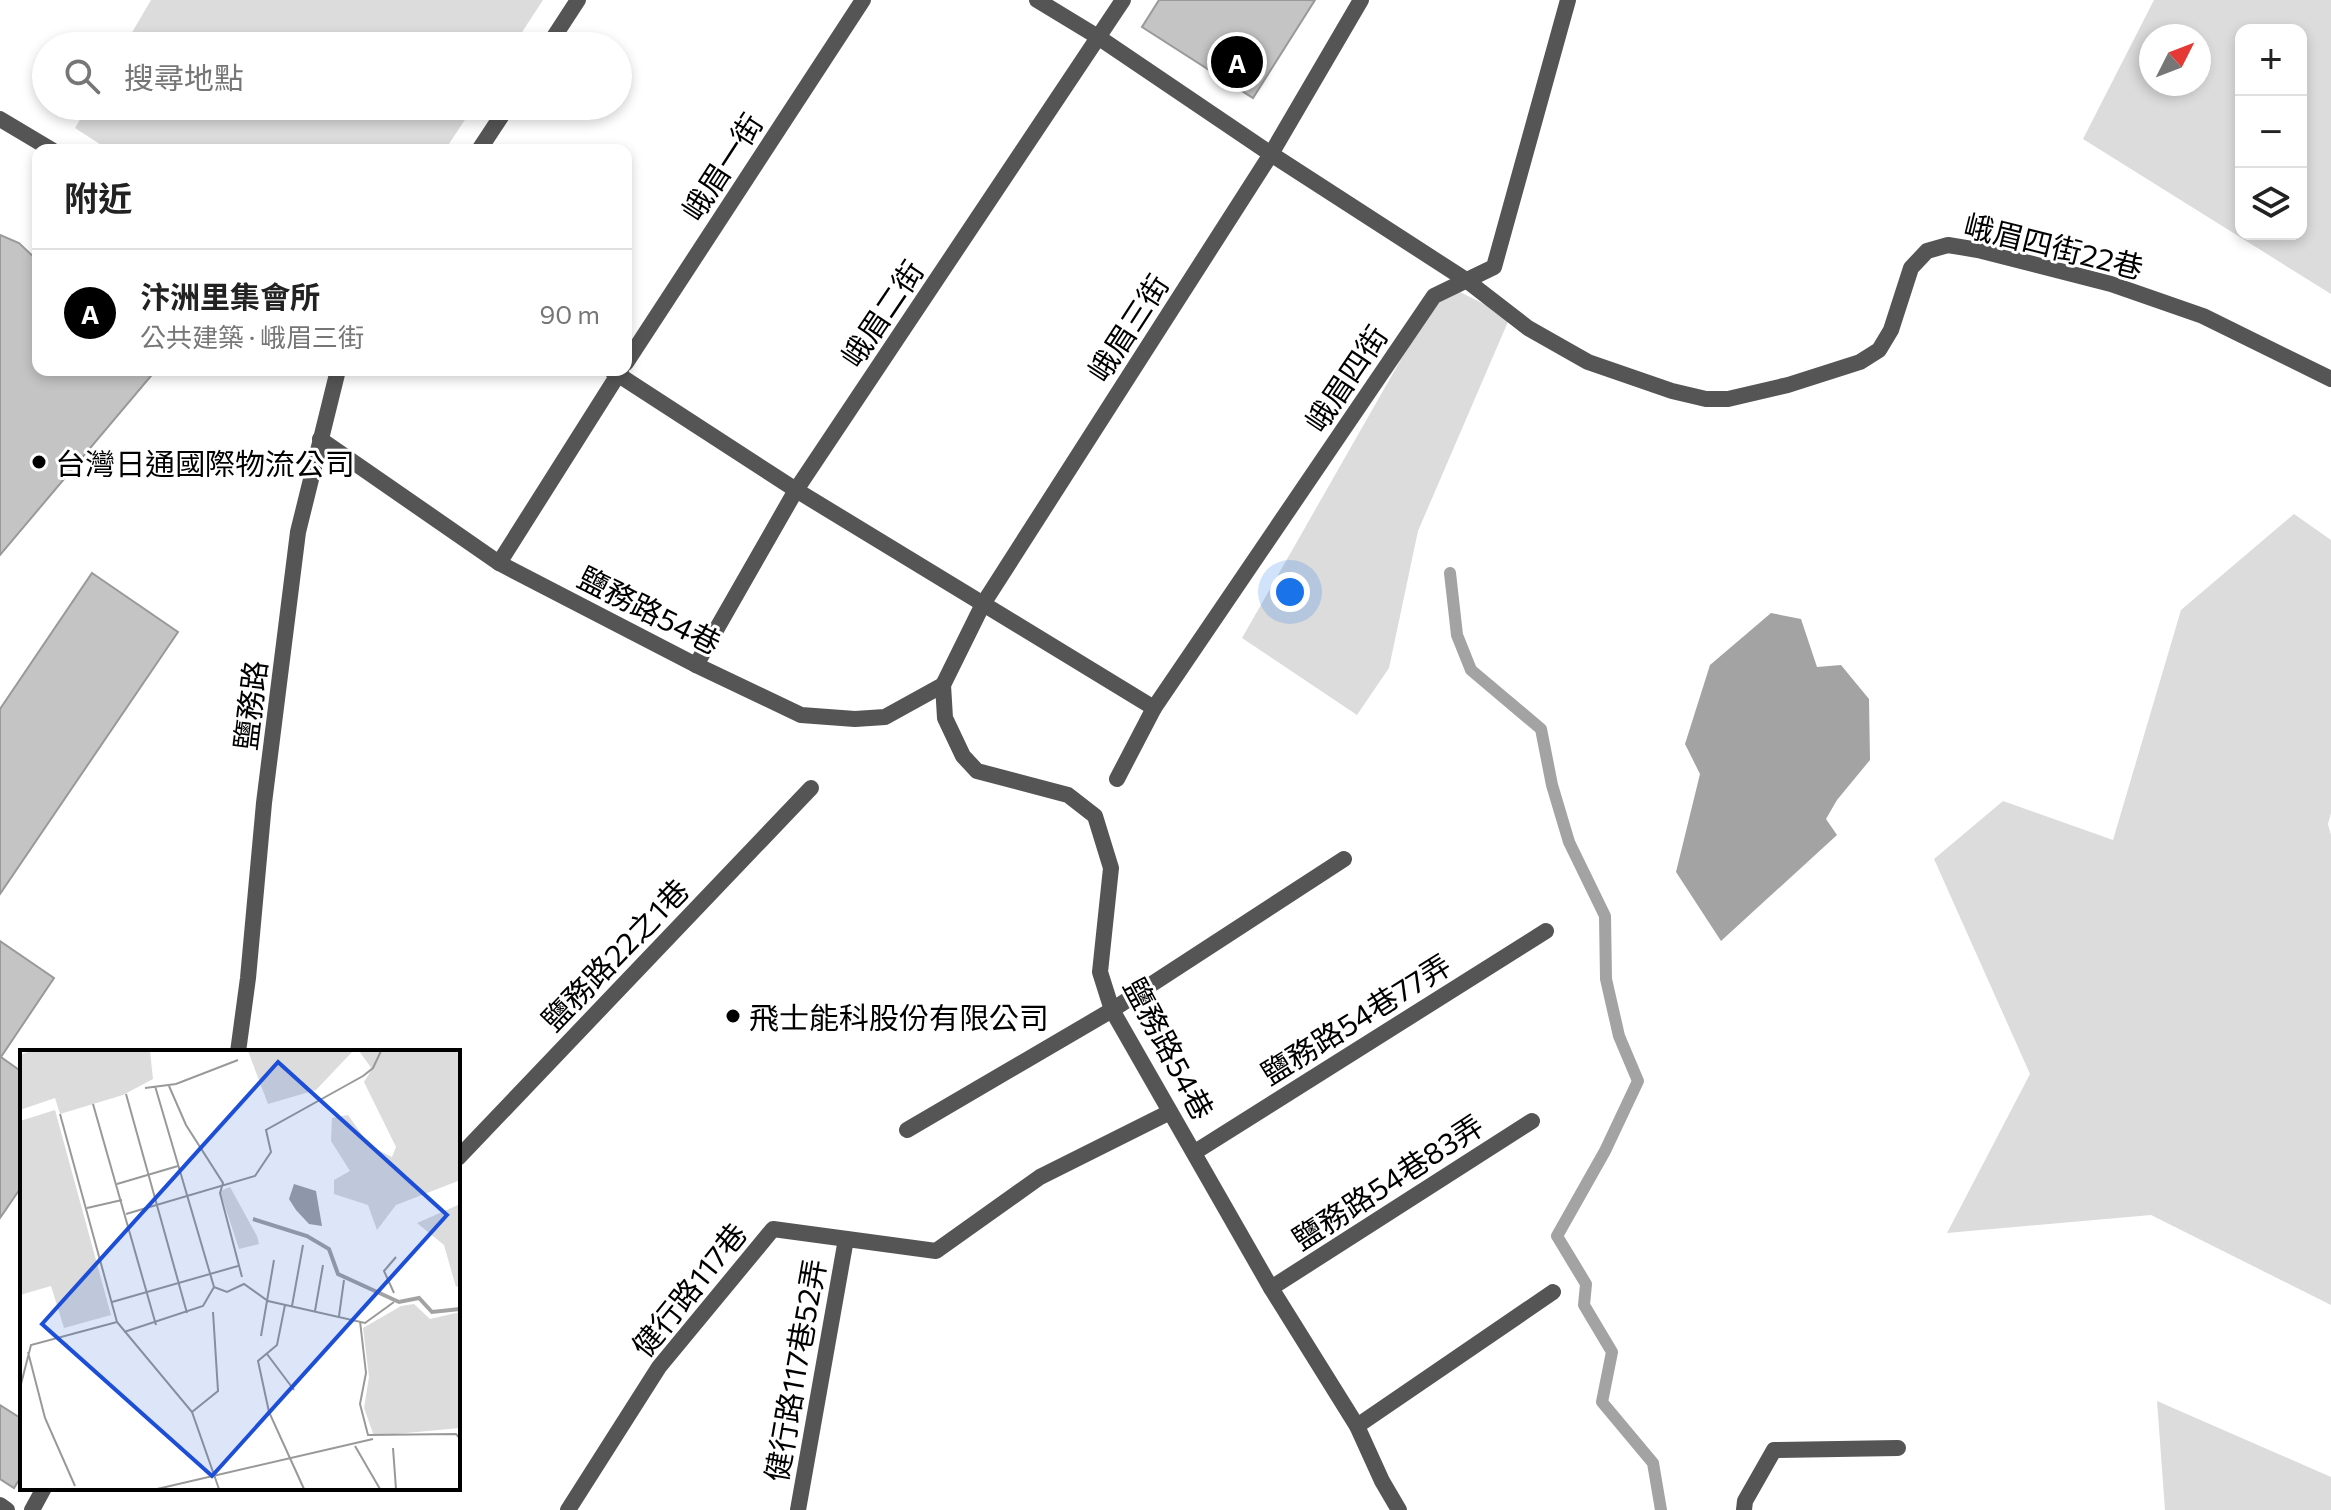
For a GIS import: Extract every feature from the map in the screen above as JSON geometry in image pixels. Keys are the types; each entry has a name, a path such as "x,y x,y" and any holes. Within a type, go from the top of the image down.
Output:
{"street":[{"path":"557,32 578,0"},
{"name":"峨眉一街","path":"632,349 863,0"},
{"name":"峨眉四街22巷","path":"1037,0 1466,280 1528,328 1588,362 1660,388 1706,399 1728,399 1788,385 1860,362 1879,350 1891,330 1911,268 1927,251 1948,245 2111,284 2203,316 2331,379"},
{"name":"峨眉二街","path":"696,665 796,490 1123,0"},
{"name":"峨眉三街","path":"943,685 983,604 1271,154 1361,0"},
{"name":"峨眉四街","path":"1117,779 1154,708 1434,296 1494,267 1568,0"},
{"path":"0,119 42,144"},
{"path":"483,144 499,120"},
{"name":"鹽務路","path":"238,1050 264,803 298,532 336,376"},
{"name":"峨眉一街","path":"499,563 615,376"},
{"path":"629,376 796,490 1154,708"},
{"name":"鹽務路54巷","path":"320,439 499,563 696,665 801,715 855,719 885,717 943,685 945,718 963,756 977,771 1068,795 1095,816 1111,868 1100,972 1112,1010 1271,1288 1357,1426 1399,1510"},
{"name":"鹽務路22之1巷","path":"460,1156 811,788"},
{"path":"907,1130 1112,1010 1344,859"},
{"name":"鹽務路54巷77弄","path":"1195,1152 1546,931"},
{"name":"健行路117巷","path":"568,1510 659,1367 773,1229 936,1251 1040,1177 1170,1112"},
{"name":"鹽務路54巷83弄","path":"1271,1288 1532,1121"},
{"name":"健行路117巷52弄","path":"798,1510 846,1239"},
{"path":"1357,1426 1553,1292"},
{"path":"1744,1510 1745,1501 1774,1450 1898,1448"},
{"path":"32,1510 43,1490"},
{"path":"0,1505 7,1510"}],"shaded area":[{"path":"151,0 543,0 522,32 132,32"},
{"path":"2154,0 2331,0 2331,294 2245,240 2307,240 2307,24 2235,24 2235,234 2083,139 2139,29 2139,96 2211,96 2211,24 2142,24"},
{"path":"80,120 465,120 449,144 100,144 75,128"},
{"path":"1444,284 1510,317 1418,531 1389,668 1357,715 1242,638"},
{"path":"2294,514 2331,540 2331,813 2328,824 2331,835 2331,1305 2151,1215 1947,1233 2030,1074 1934,859 2003,801 2113,840 2181,610"},
{"path":"1771,613 1801,619 1817,667 1841,665 1869,699 1870,760 1837,800 1826,819 1837,835 1721,941 1676,872 1700,774 1685,744 1710,665"},
{"path":"2157,1401 2331,1477 2331,1510 2165,1510"}],"building":[{"path":"1159,0 1315,0 1253,98 1142,27"},
{"name":"台灣日通國際物流公司","path":"0,235 19,243 32,255 32,376 151,376 0,555"},
{"path":"92,573 178,632 0,894 0,709"},
{"path":"0,941 54,978 1,1057 20,1071 20,1189 0,1218"},
{"path":"0,1405 20,1418 20,1478 14,1488 0,1479"}],"waterway":[{"path":"1450,573 1457,635 1471,670 1541,729 1552,785 1569,842 1605,916 1606,979 1619,1036 1638,1081 1605,1151 1557,1236 1586,1284 1584,1305 1612,1352 1602,1402 1653,1463 1661,1510"}],"place":[{"name":"汴洲里集會所","path":"1237,62"},
{"name":"台灣日通國際物流公司","path":"39,462"},
{"name":"飛士能科股份有限公司","path":"733,1016"}]}
